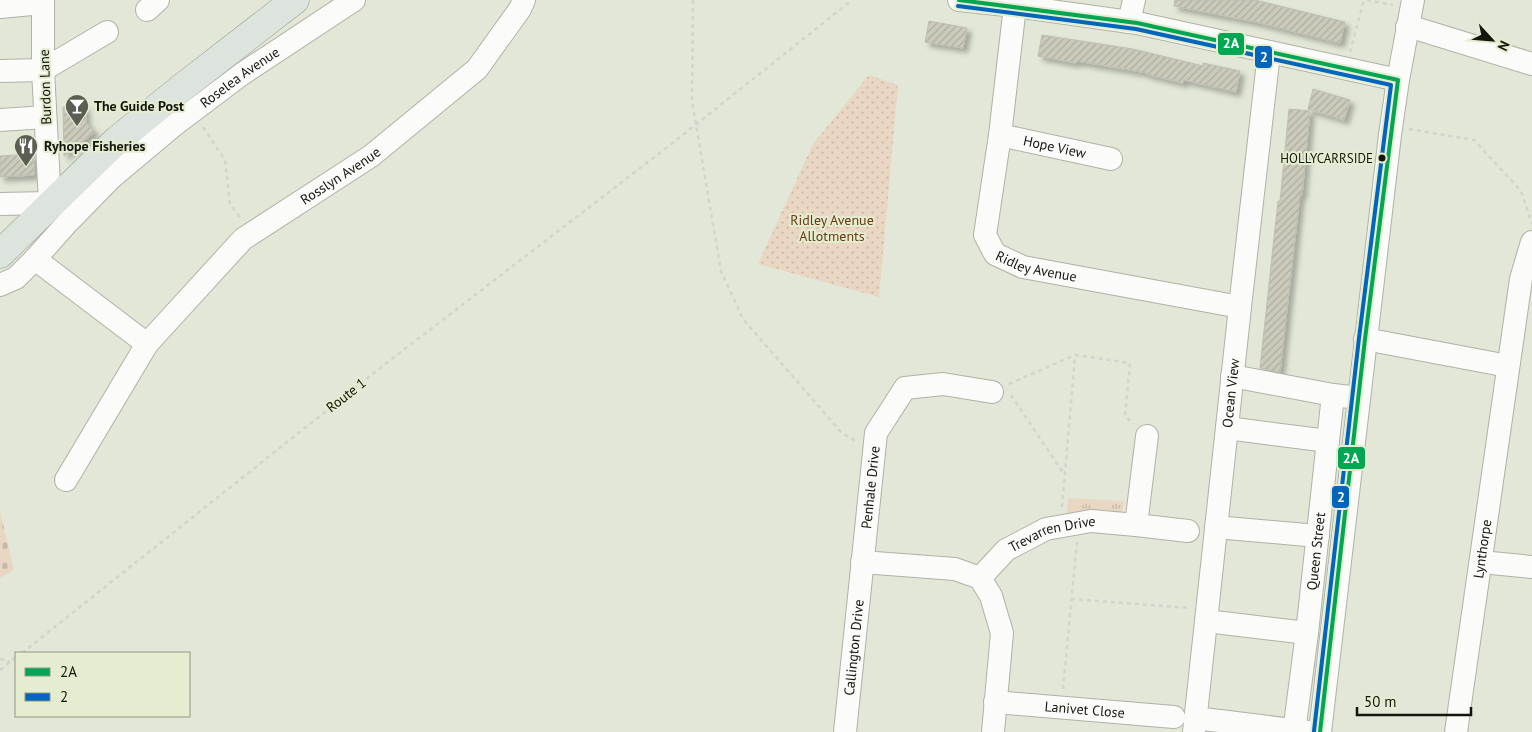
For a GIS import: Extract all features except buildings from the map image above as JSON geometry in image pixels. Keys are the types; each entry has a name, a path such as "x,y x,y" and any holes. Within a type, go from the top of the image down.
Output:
{"main road":[{"path":"0,254 50,203 117,140 244,38 295,0"}],"street":[{"name":"Roselea Avenue","path":"0,285 16,278 111,178 192,111 242,74 354,0"},
{"name":"Rosslyn Avenue","path":"66,480 147,344 244,239 371,156 477,69 520,9 524,0"},
{"path":"959,0 1128,22 1398,80"},
{"path":"1128,22 1134,0"},
{"name":"Burdon Lane","path":"43,2 43,70 50,203"},
{"path":"0,6 43,2"},
{"name":"Ridley Avenue","path":"1014,6 1000,135 985,235 995,254 1023,267 1240,307"},
{"path":"1410,12 1418,28 1532,64"},
{"path":"1320,732 1365,338 1398,80 1410,12"},
{"path":"0,71 43,70 107,32"},
{"name":"Ocean View","path":"1188,723 1206,615 1269,53"},
{"path":"0,120 45,117"},
{"name":"Hope View","path":"1000,135 1111,159"},
{"path":"0,204 50,203"},
{"name":"Lynthorpe","path":"1456,732 1521,279 1532,242"},
{"path":"36,259 147,344"},
{"path":"1365,338 1508,366"},
{"path":"1232,376 1359,398"},
{"name":"Penhale Drive","path":"862,562 876,433 905,388 943,384 998,389"},
{"name":"Queen Street","path":"1300,731 1307,633 1333,395"},
{"path":"1227,428 1328,441"},
{"path":"1136,524 1147,436"},
{"name":"Trevarren Drive","path":"980,578 1006,550 1046,529 1091,521 1136,524 1188,531"},
{"path":"1216,527 1318,536"},
{"path":"862,562 955,568 980,578 991,596 1002,633 993,732"},
{"name":"Callington Drive","path":"845,732 862,562"},
{"path":"1480,562 1532,567"},
{"path":"1206,615 1307,633"},
{"name":"Lanivet Close","path":"995,702 1188,723"},
{"path":"1188,723 1300,731"}],"path":[{"path":"693,0 692,101 721,271 743,318 840,432 874,451"},
{"name":"Route 1","path":"23,652 392,359 674,142 852,0"},
{"path":"1345,69 1366,0 1410,12"},
{"path":"192,111 225,160 230,204 251,234"},
{"path":"1392,127 1474,140 1521,191 1532,225"},
{"path":"1061,708 1072,599 1070,525 1064,475 1075,355"},
{"path":"1064,475 998,389 1075,355 1130,363 1126,416 1147,436"},
{"path":"1072,599 1206,615"},
{"path":"0,659 10,662"},
{"path":"0,670 15,659"}],"green space":[{"name":"Ridley Avenue Allotments","path":"869,75 898,85 879,297 758,264 813,144"},
{"path":"1068,498 1124,501 1122,515 1067,513"},
{"path":"0,511 14,570 0,578"}],"transit line":[{"name":"2A","path":"959,0 1137,23 1398,80 1365,339 1320,732"},
{"name":"2","path":"958,6 1136,29 1391,85 1359,338 1314,731"}],"place":[{"name":"The Guide Post","path":"77,127"},
{"name":"HOLLYCARRSIDE","path":"1382,158"},
{"name":"Ryhope Fisheries","path":"26,167"}]}
